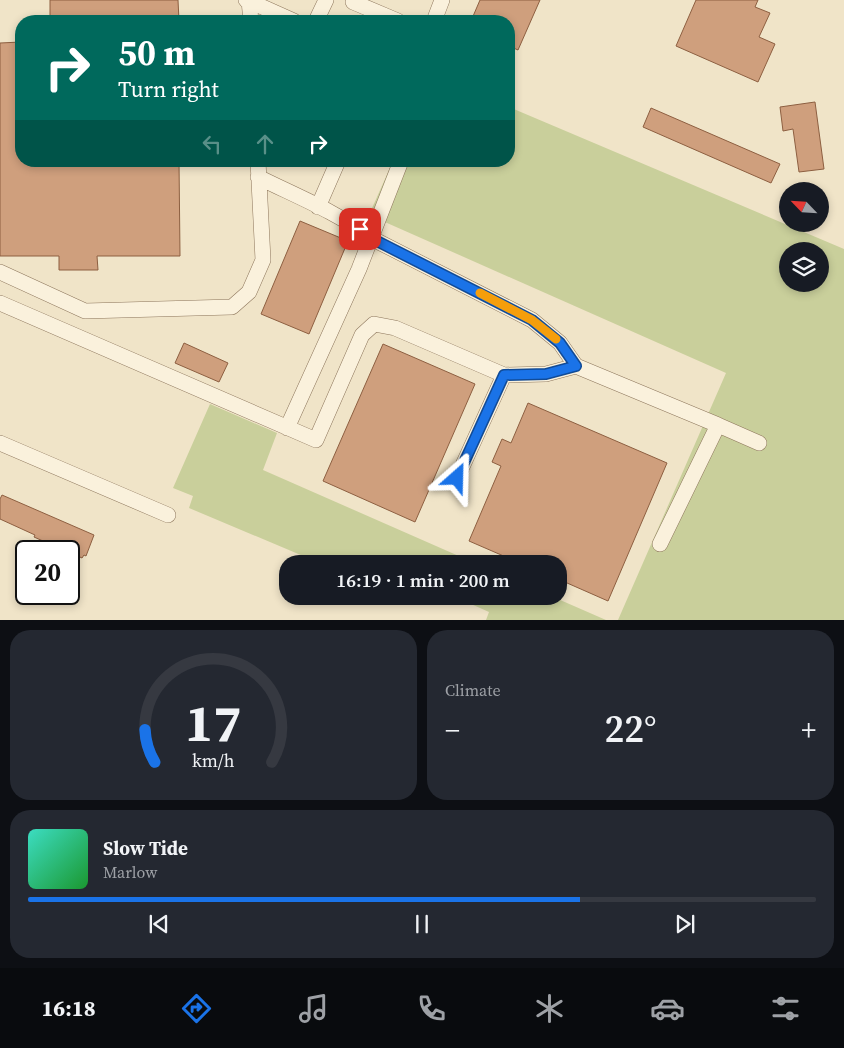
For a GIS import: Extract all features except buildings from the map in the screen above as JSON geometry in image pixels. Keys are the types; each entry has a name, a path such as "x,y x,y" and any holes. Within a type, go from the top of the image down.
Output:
{"lane":[{"path":"319,15 326,0"},
{"path":"354,0 353,2 384,15"},
{"path":"436,15 442,0"},
{"path":"248,1 250,15"},
{"path":"248,1 280,15"},
{"path":"0,272 85,311 232,308 249,292 262,260 258,167"},
{"path":"318,206 335,167"},
{"path":"287,428 359,269 399,167"},
{"path":"258,177 318,206 360,229 371,238 532,320 560,343 576,366 759,443"},
{"path":"0,303 316,440 362,335 374,324 395,328 504,375 546,374 576,366"},
{"path":"457,478 504,375"},
{"path":"660,544 718,425"},
{"path":"0,443 168,515"}],"green space":[{"path":"515,110 779,221 779,232 804,232 827,242 779,242 779,292 829,292 829,243 844,249 844,620 618,620 726,373 369,215 390,167 515,167"},
{"path":"210,404 277,433 263,470 457,555 301,555 189,508 193,496 173,488"},
{"path":"567,603 606,620 486,620 489,612 473,605 567,605"}],"slow traffic":[{"path":"480,293 532,320 556,339"}],"route":[{"path":"360,229 371,238 532,320 560,343 576,366 546,374 504,375 457,478"}]}
